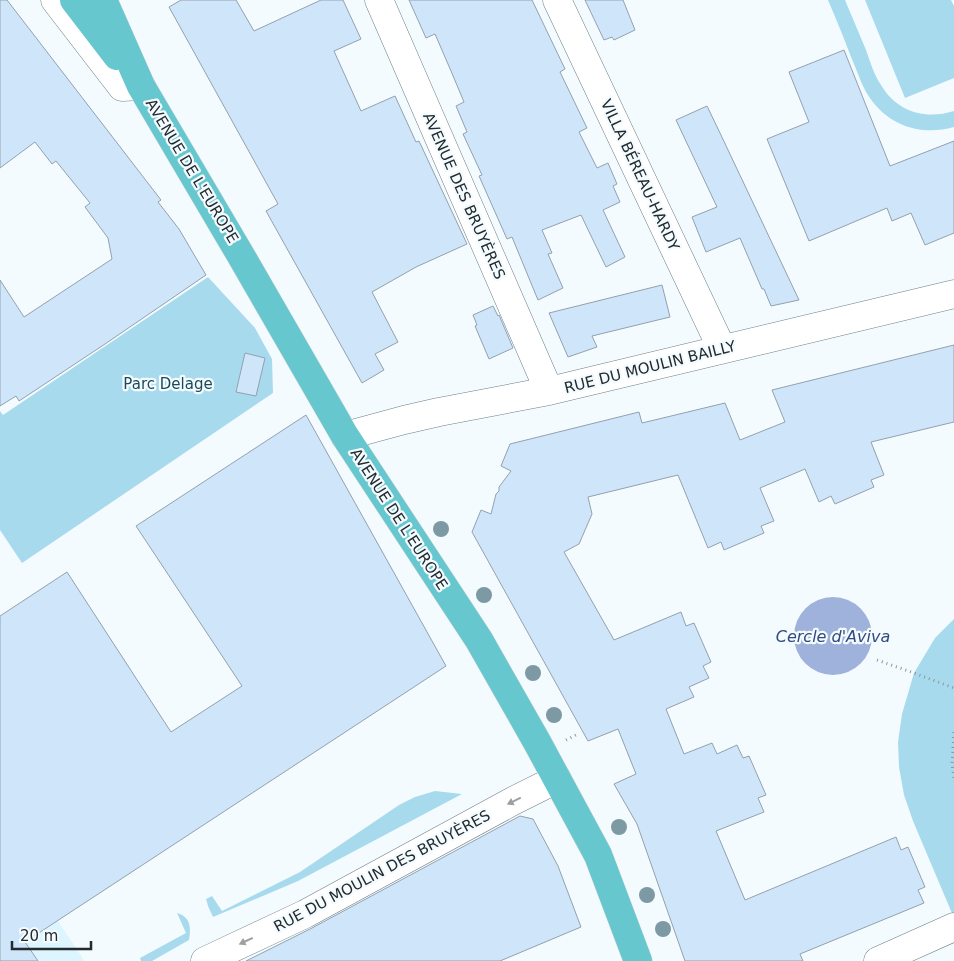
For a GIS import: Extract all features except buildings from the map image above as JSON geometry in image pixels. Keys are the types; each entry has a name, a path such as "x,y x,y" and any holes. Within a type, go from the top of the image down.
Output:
{"main road":[{"path":"74,0 141,86"},
{"path":"103,0 141,86"},
{"name":"AVENUE DE L'EUROPE","path":"141,86 345,436 479,640 598,855 638,961"}],"street":[{"path":"55,0 122,87 141,86"},
{"name":"AVENUE DES BRUYÈRES","path":"379,0 549,391"},
{"name":"VILLA BÉREAU-HARDY","path":"557,0 722,349"},
{"name":"RUE DU MOULIN BAILLY","path":"345,436 440,412 549,391 954,294"},
{"name":"RUE DU MOULIN DES BRUYÈRES","path":"205,961 305,914 557,779"},
{"path":"878,961 954,927"}],"path":[{"path":"877,660 954,688"},
{"path":"954,732 952,764 954,778"}],"shaded area":[{"path":"0,835 80,954 84,961 0,961"}],"green space":[{"path":"828,0 845,0 874,72 895,102 922,114 933,115 954,111 954,127 941,130 915,129 893,120 874,103 864,88"},
{"path":"865,0 951,0 954,6 954,78 905,98"},
{"name":"Parc Delage","path":"208,277 255,328 272,359 273,393 22,563 0,530 0,411 3,415"},
{"path":"954,619 954,918 904,795 899,767 898,742 902,714 914,673 935,638"},
{"path":"435,791 462,794 298,881 213,917 206,899 212,896 222,911 300,872 399,805 415,797"},
{"path":"177,913 185,917 189,924 189,940 152,961 141,961 140,958 186,933"}],"water":[{"name":"Cercle d'Aviva","path":"833,597 848,600 865,614 869,621 872,636 869,651 855,668 848,672 833,675 818,672 801,658 797,651 794,636 797,621 811,604 818,600"}]}
